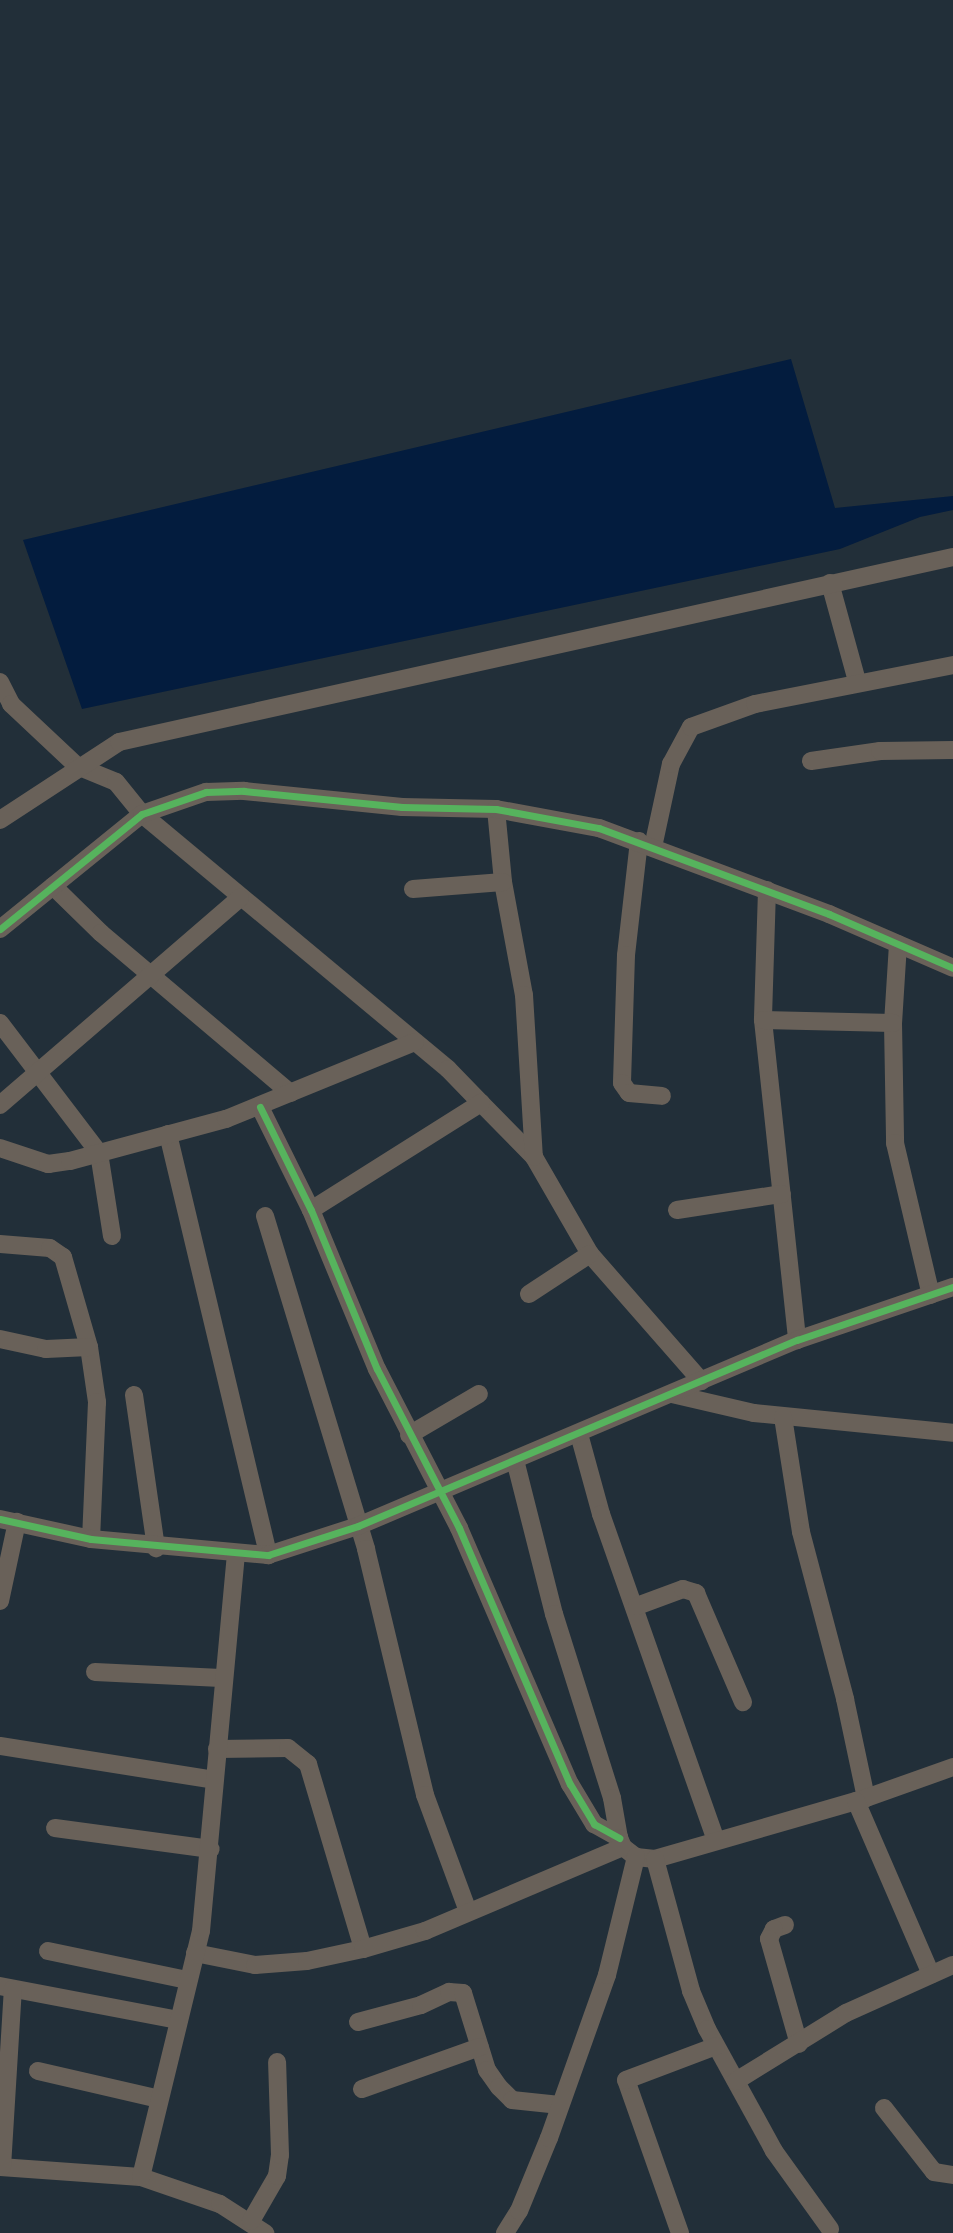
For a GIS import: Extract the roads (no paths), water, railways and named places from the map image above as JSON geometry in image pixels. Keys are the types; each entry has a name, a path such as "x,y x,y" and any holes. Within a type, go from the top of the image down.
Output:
{"street":[{"path":"0,820 77,766 120,742 953,557"},
{"path":"830,583 857,681"},
{"path":"663,1096 629,1093 622,1083 626,955 646,844 671,764 691,727 755,704 857,681 953,665"},
{"path":"0,682 6,708 77,766 116,782 142,814 415,1042 481,1103 534,1157 590,1254 701,1381"},
{"path":"811,761 880,751 953,750"},
{"path":"0,929 142,814 206,792 402,807 496,809 551,817 646,844 898,944 952,962"},
{"path":"496,809 503,882 524,995 534,1157"},
{"path":"413,889 503,882"},
{"path":"53,886 150,975 290,1093"},
{"path":"767,890 764,1020 797,1340"},
{"path":"0,1105 37,1070 240,898"},
{"path":"898,944 893,1023 895,1143 931,1295"},
{"path":"764,1020 893,1023"},
{"path":"2,1027 99,1153 112,1236"},
{"path":"0,1148 48,1164 99,1153 260,1107 415,1042"},
{"path":"311,1210 481,1103"},
{"path":"260,1107 311,1210 409,1435 441,1492 582,1808 606,1834 626,1847 655,1859 861,1800 953,1767"},
{"path":"168,1134 268,1555"},
{"path":"677,1210 782,1194"},
{"path":"265,1216 358,1526 425,1795 468,1912"},
{"path":"0,1244 59,1251 89,1347 97,1402 91,1539"},
{"path":"529,1294 590,1254"},
{"path":"0,1601 9,1521 91,1539 156,1548 268,1555 358,1526 797,1340 953,1287 953,1294"},
{"path":"0,1339 46,1349 89,1347"},
{"path":"409,1435 479,1394"},
{"path":"673,1394 783,1417 953,1433"},
{"path":"134,1395 156,1548"},
{"path":"736,2081 799,2044 846,2012 946,1972 861,1800 845,1699 800,1532 783,1417"},
{"path":"579,1434 601,1514 637,1606 716,1840"},
{"path":"505,2233 519,2211 561,2105 607,1975 626,1847 554,1614 515,1461"},
{"path":"141,2177 195,1953 211,1849 221,1678 236,1555"},
{"path":"637,1606 683,1589 696,1593 743,1702"},
{"path":"95,1672 221,1678"},
{"path":"0,1746 214,1780"},
{"path":"217,1749 288,1748 308,1764 363,1948"},
{"path":"55,1828 211,1849"},
{"path":"195,1953 256,1965 307,1961 363,1948 425,1931 626,1847"},
{"path":"655,1859 691,1991 716,2046 774,2151 830,2229"},
{"path":"785,1925 774,1929 769,1939 799,2044"},
{"path":"48,1951 187,1980"},
{"path":"179,2020 6,1987 1,2167 141,2177 186,2189 251,2221 265,2233"},
{"path":"358,2022 455,1991 467,2000 487,2070 512,2100 561,2105"},
{"path":"680,2233 625,2081 716,2046"},
{"path":"362,2089 480,2047"},
{"path":"251,2221 279,2165 277,2062"},
{"path":"38,2071 159,2099"},
{"path":"884,2108 934,2172 953,2175"}],"water":[{"path":"791,359 835,508 953,496 953,510 920,517 840,549 82,709 23,540"}]}
